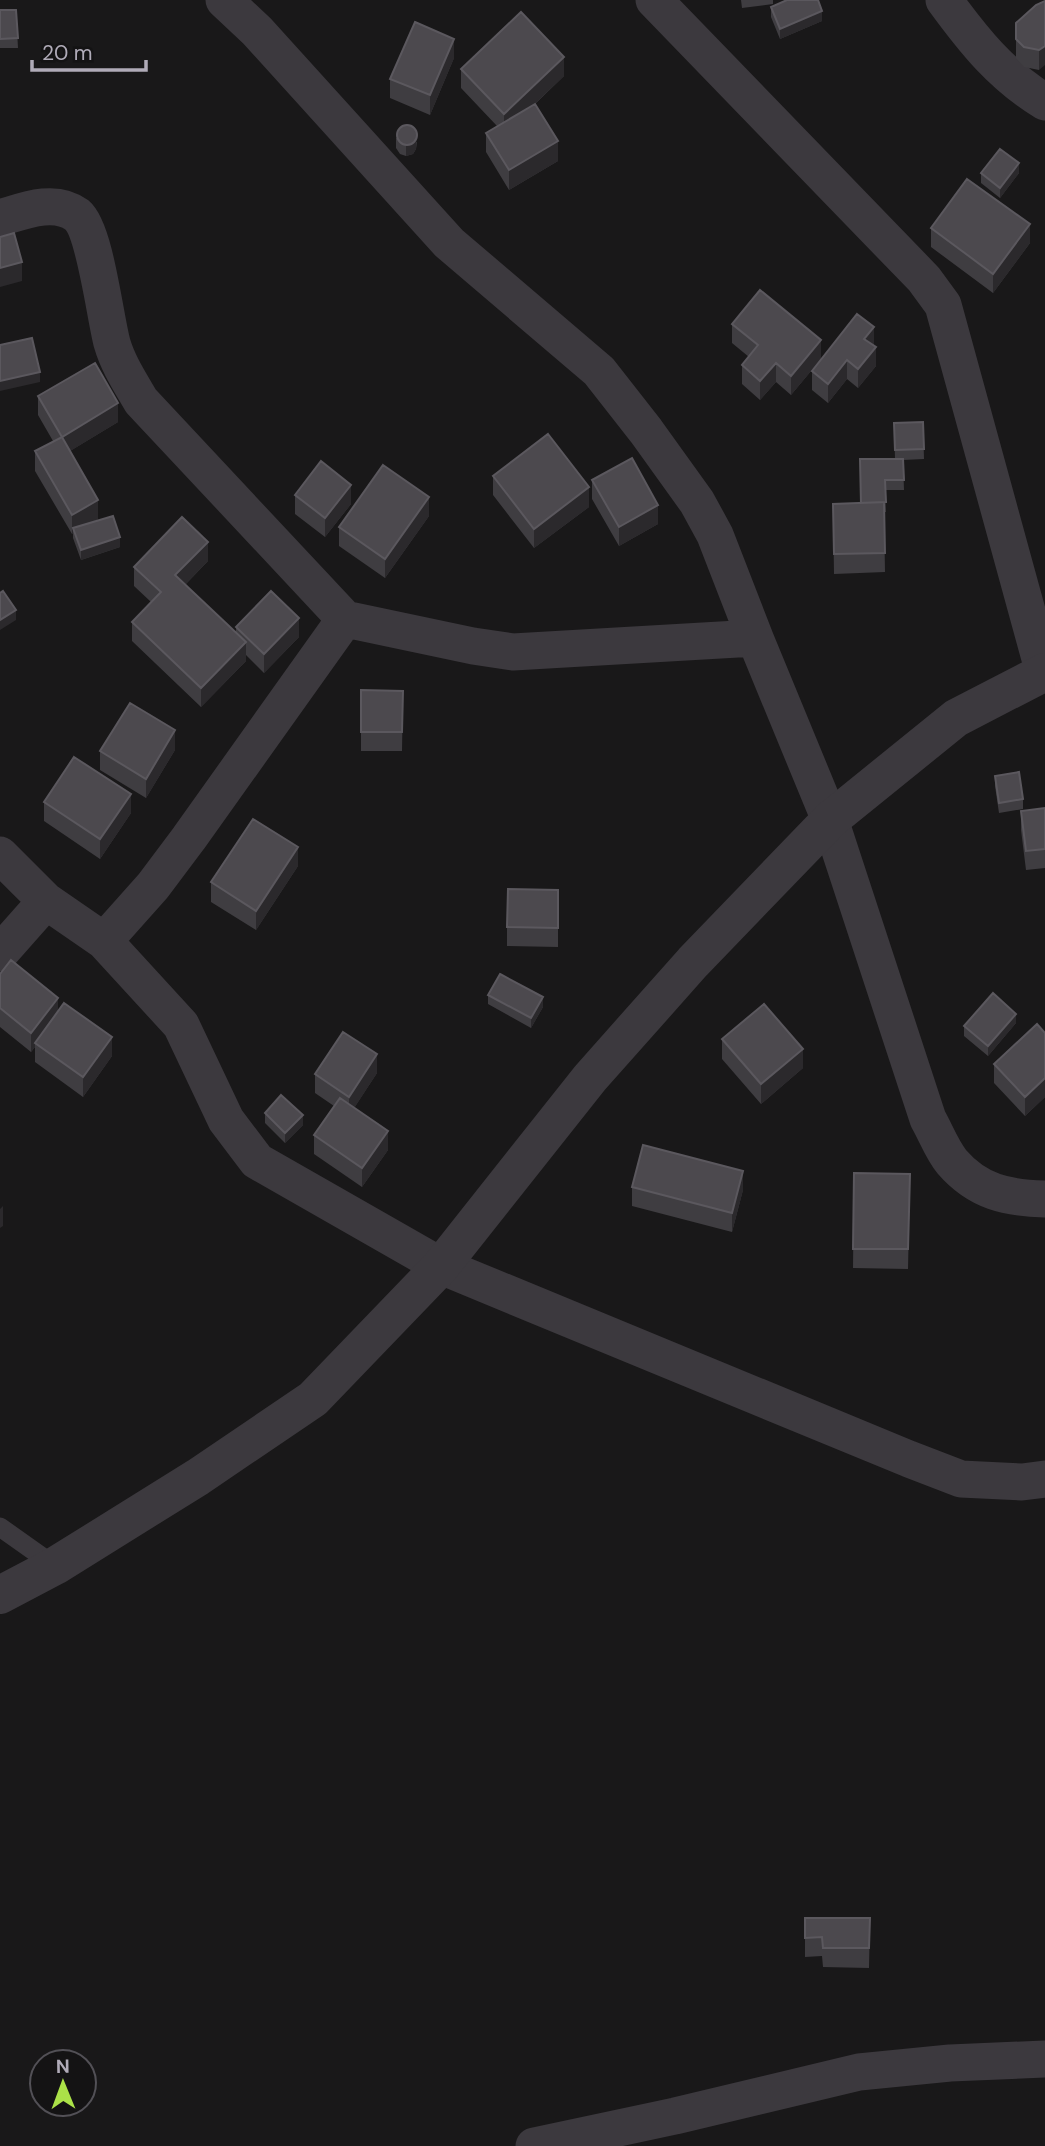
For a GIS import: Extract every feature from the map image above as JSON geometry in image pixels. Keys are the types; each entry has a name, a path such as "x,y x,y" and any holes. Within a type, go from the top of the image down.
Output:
{"street":[{"path":"224,0 267,41 449,243 599,371 646,430 696,502 715,535 830,820 928,1119 951,1161 978,1187 1016,1199 1045,1199"},
{"path":"0,1595 55,1566 198,1477 313,1399 440,1266 590,1078 693,962 830,820 956,718 1044,673 943,305 924,279 654,0"},
{"path":"944,0 976,44 1003,71 1045,102"},
{"path":"0,218 27,209 58,206 78,216 89,236 113,345 125,374 141,401 345,619 513,652 755,638"},
{"path":"104,941 153,886 182,848 345,619"},
{"path":"0,855 46,901 104,941 181,1026 226,1120 257,1161 440,1266 961,1479 1022,1482 1045,1479"},
{"path":"0,953 46,901"},
{"path":"534,2146 676,2131 859,2072 950,2063 1045,2059"}],"lane":[{"path":"0,1527 55,1566"}],"building":[{"path":"787,0 818,0 822,11 780,29 771,7"},
{"path":"1045,1 1045,46 1039,50 1024,47 1016,39 1016,23 1036,5"},
{"path":"0,10 16,10 18,38 0,39"},
{"path":"521,12 564,57 504,114 461,69"},
{"path":"415,22 454,39 430,95 390,79"},
{"path":"535,104 558,141 509,170 486,133"},
{"path":"403,125 411,125 417,135 411,145 403,145 397,139 397,131"},
{"path":"1000,149 1019,163 1000,188 981,173"},
{"path":"967,179 1030,224 993,274 931,228"},
{"path":"14,233 22,262 0,268 0,237"},
{"path":"760,290 821,340 791,376 776,363 760,381 742,365 758,345 732,324"},
{"path":"857,314 874,327 864,339 876,347 858,369 847,360 828,384 812,371"},
{"path":"32,338 40,372 0,381 0,345"},
{"path":"95,363 118,403 62,437 38,396"},
{"path":"923,422 924,449 895,450 894,423"},
{"path":"548,434 589,487 534,529 493,476"},
{"path":"62,437 98,500 72,515 35,451"},
{"path":"632,458 658,505 619,527 592,480"},
{"path":"860,459 903,459 904,480 885,480 886,502 861,503"},
{"path":"321,461 351,485 325,518 295,495"},
{"path":"383,465 429,497 385,559 339,527"},
{"path":"884,502 885,553 834,554 833,504"},
{"path":"113,516 120,537 81,550 73,528"},
{"path":"182,517 208,542 175,575 246,642 201,688 132,622 161,592 134,567"},
{"path":"3,591 16,610 0,620 0,593"},
{"path":"271,591 299,618 264,654 236,627"},
{"path":"361,690 403,691 402,732 361,732"},
{"path":"130,703 175,730 146,779 100,751"},
{"path":"74,757 131,794 100,839 44,802"},
{"path":"1019,772 1023,799 999,803 995,776"},
{"path":"1045,808 1045,849 1026,851 1021,811"},
{"path":"253,819 298,847 256,911 211,882"},
{"path":"508,889 558,890 558,928 507,927"},
{"path":"11,960 58,998 31,1033 0,1008 0,974"},
{"path":"500,974 543,997 531,1018 488,995"},
{"path":"993,993 1016,1014 988,1046 964,1026"},
{"path":"64,1003 112,1037 83,1077 35,1043"},
{"path":"764,1004 803,1049 761,1084 722,1039"},
{"path":"1037,1024 1045,1033 1045,1078 1025,1097 994,1064"},
{"path":"343,1032 377,1054 349,1097 315,1074"},
{"path":"281,1095 303,1115 285,1133 265,1113"},
{"path":"340,1098 388,1131 362,1168 314,1135"},
{"path":"643,1145 743,1171 732,1213 632,1187"},
{"path":"854,1173 910,1174 908,1249 853,1249"},
{"path":"805,1918 870,1918 869,1948 823,1948 822,1937 805,1938"}]}
